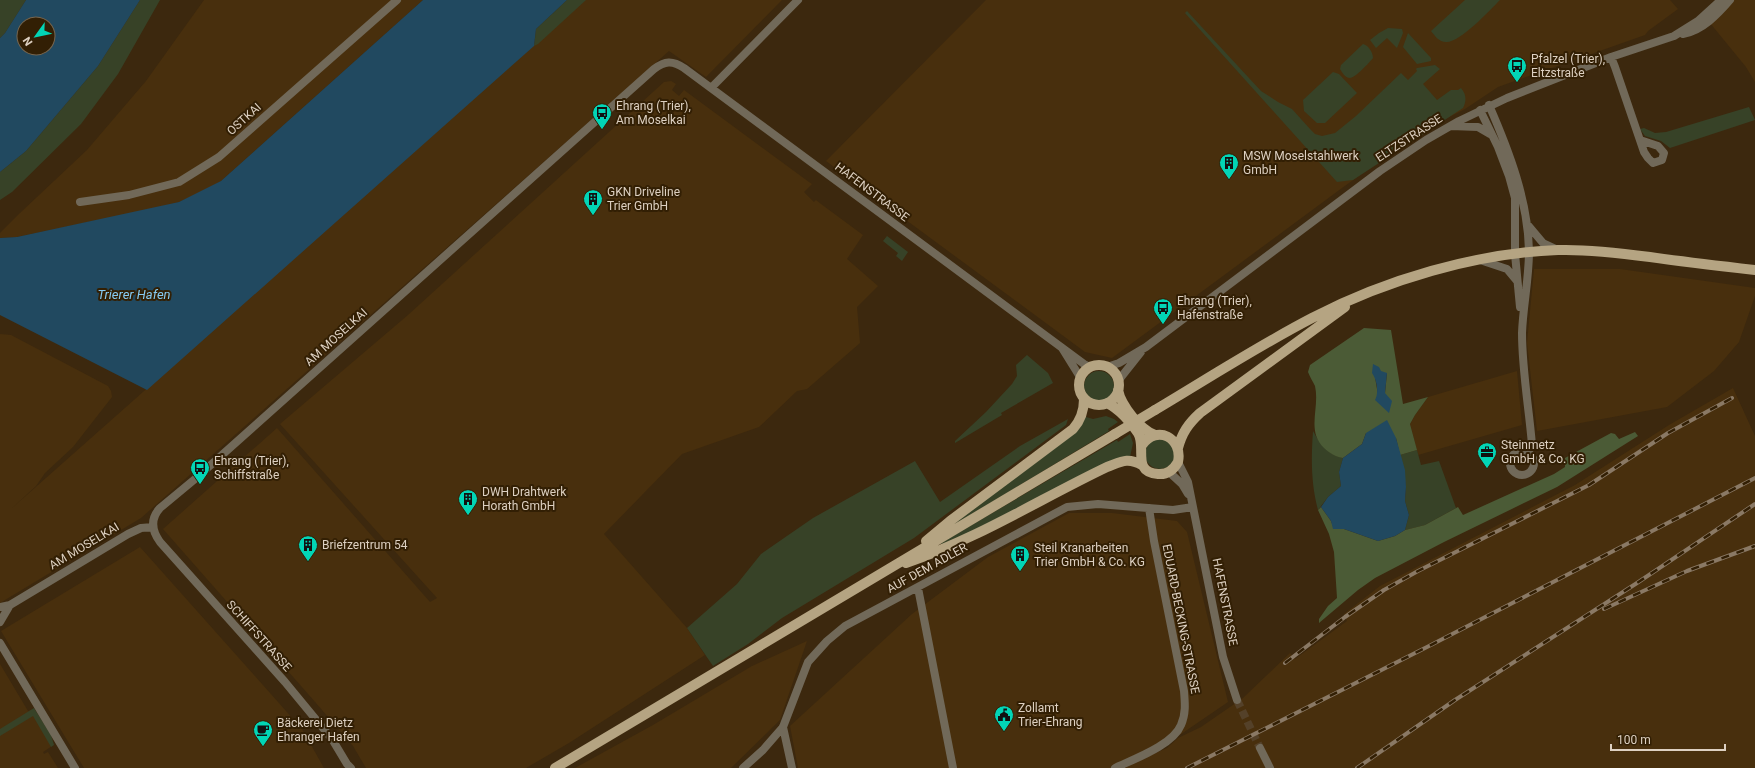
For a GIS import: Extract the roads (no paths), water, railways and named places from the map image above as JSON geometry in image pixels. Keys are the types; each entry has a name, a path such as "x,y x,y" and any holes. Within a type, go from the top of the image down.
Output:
{"main road":[{"path":"555,768 1287,332 1360,296 1417,276 1479,260 1529,252 1558,250 1614,253 1755,270"},
{"path":"886,570 940,551 1107,467 1132,460 1142,465 1147,471 1154,474 1162,475 1169,472 1178,462 1178,448 1181,436 1187,425 1200,413 1360,296"},
{"path":"900,562 950,521 1073,429 1081,419 1084,408 1084,399 1079,389 1080,377 1090,367 1102,365 1114,373 1123,404 1149,433 1169,437 1175,442 1178,448"},
{"path":"1084,399 1095,404 1107,403 1114,398 1118,386"},
{"path":"1107,403 1131,424 1139,434 1142,445 1140,458 1142,465"},
{"path":"1142,445 1155,435"}],"street":[{"name":"OSTKAI","path":"80,202 129,195 179,182 201,169 219,157 397,0"},
{"path":"711,88 798,0"},
{"name":"ELTZSTRASSE","path":"1678,34 1698,21 1721,0"},
{"name":"ELTZSTRASSE","path":"1107,367 1119,363 1146,347 1380,171 1426,140 1489,105 1611,57 1678,34 1695,30 1705,25 1730,0"},
{"path":"1611,57 1640,140"},
{"name":"HAFENSTRASSE","path":"666,61 678,64 1062,348 1090,367"},
{"name":"AM MOSELKAI","path":"0,607 10,606 120,538 137,530 153,526 154,518 160,508 195,479 654,69 666,61"},
{"path":"1489,105 1515,173 1523,199 1527,224 1529,252 1522,332"},
{"path":"1480,110 1490,134 1498,148 1509,176 1515,198 1515,254 1532,445 1527,453"},
{"path":"1450,126 1478,127 1490,134"},
{"path":"1527,224 1543,243 1558,250"},
{"path":"1479,260 1507,269 1517,281"},
{"name":"ELTZSTRASSE","path":"1118,386 1146,347"},
{"name":"HAFENSTRASSE","path":"1062,348 1080,377"},
{"name":"HAFENSTRASSE","path":"1178,462 1188,482 1223,657 1237,700"},
{"name":"HAFENSTRASSE","path":"1169,472 1186,490 1193,507"},
{"name":"AUF DEM ADLER","path":"743,768 763,750 783,727 808,662 826,641 844,626 918,588 1035,523 1067,507 1098,504 1173,510 1193,507"},
{"name":"EDUARD-BECKING-STRASSE","path":"1115,768 1169,741 1181,726 1185,707 1184,691 1154,541 1149,508"},
{"name":"SCHIFFSTRASSE","path":"153,526 157,538 164,548 285,682 332,740 349,767"},
{"path":"918,588 953,768"},
{"name":"AM MOSELKAI","path":"0,622 10,606"},
{"path":"0,643 75,768"},
{"path":"783,727 792,768"},
{"path":"1260,748 1270,768"}],"water":[{"path":"26,0 140,0 98,66 26,151 0,172 0,38 5,33"},
{"name":"Trierer Hafen","path":"423,0 567,0 536,29 534,46 147,390 0,315 0,238 17,237 179,202 221,181"},
{"path":"1373,364 1379,367 1381,371 1387,373 1385,393 1392,401 1389,413 1375,400 1377,386 1372,373"},
{"path":"1387,420 1396,438 1405,470 1405,501 1409,515 1405,530 1395,536 1378,541 1344,529 1333,529 1331,521 1321,507 1328,497 1341,486 1339,472 1343,458 1362,444 1366,433"}],"tunnel":[{"path":"1237,700 1260,748"}],"railway":[{"path":"1285,663 1345,617 1384,590 1418,571 1589,485 1668,433 1732,398"},
{"path":"1187,768 1429,646 1755,478"},
{"path":"1357,768 1455,700 1637,583 1755,504"},
{"path":"1604,609 1687,571 1755,546"}],"place":[{"name":"Pfalzel (Trier), Eltzstraße","path":"1517,83"},
{"name":"Ehrang (Trier), Am Moselkai","path":"602,130"},
{"name":"MSW Moselstahlwerk GmbH","path":"1229,180"},
{"name":"GKN Driveline Trier GmbH","path":"593,216"},
{"name":"Ehrang (Trier), Hafenstraße","path":"1163,325"},
{"name":"Steinmetz GmbH & Co. KG","path":"1487,469"},
{"name":"Ehrang (Trier), Schiffstraße","path":"200,485"},
{"name":"DWH Drahtwerk Horath GmbH","path":"468,516"},
{"name":"Briefzentrum 54","path":"308,562"},
{"name":"Steil Kranarbeiten Trier GmbH & Co. KG","path":"1020,572"},
{"name":"Zollamt Trier-Ehrang","path":"1004,732"},
{"name":"Bäckerei Dietz Ehranger Hafen","path":"263,747"}]}
